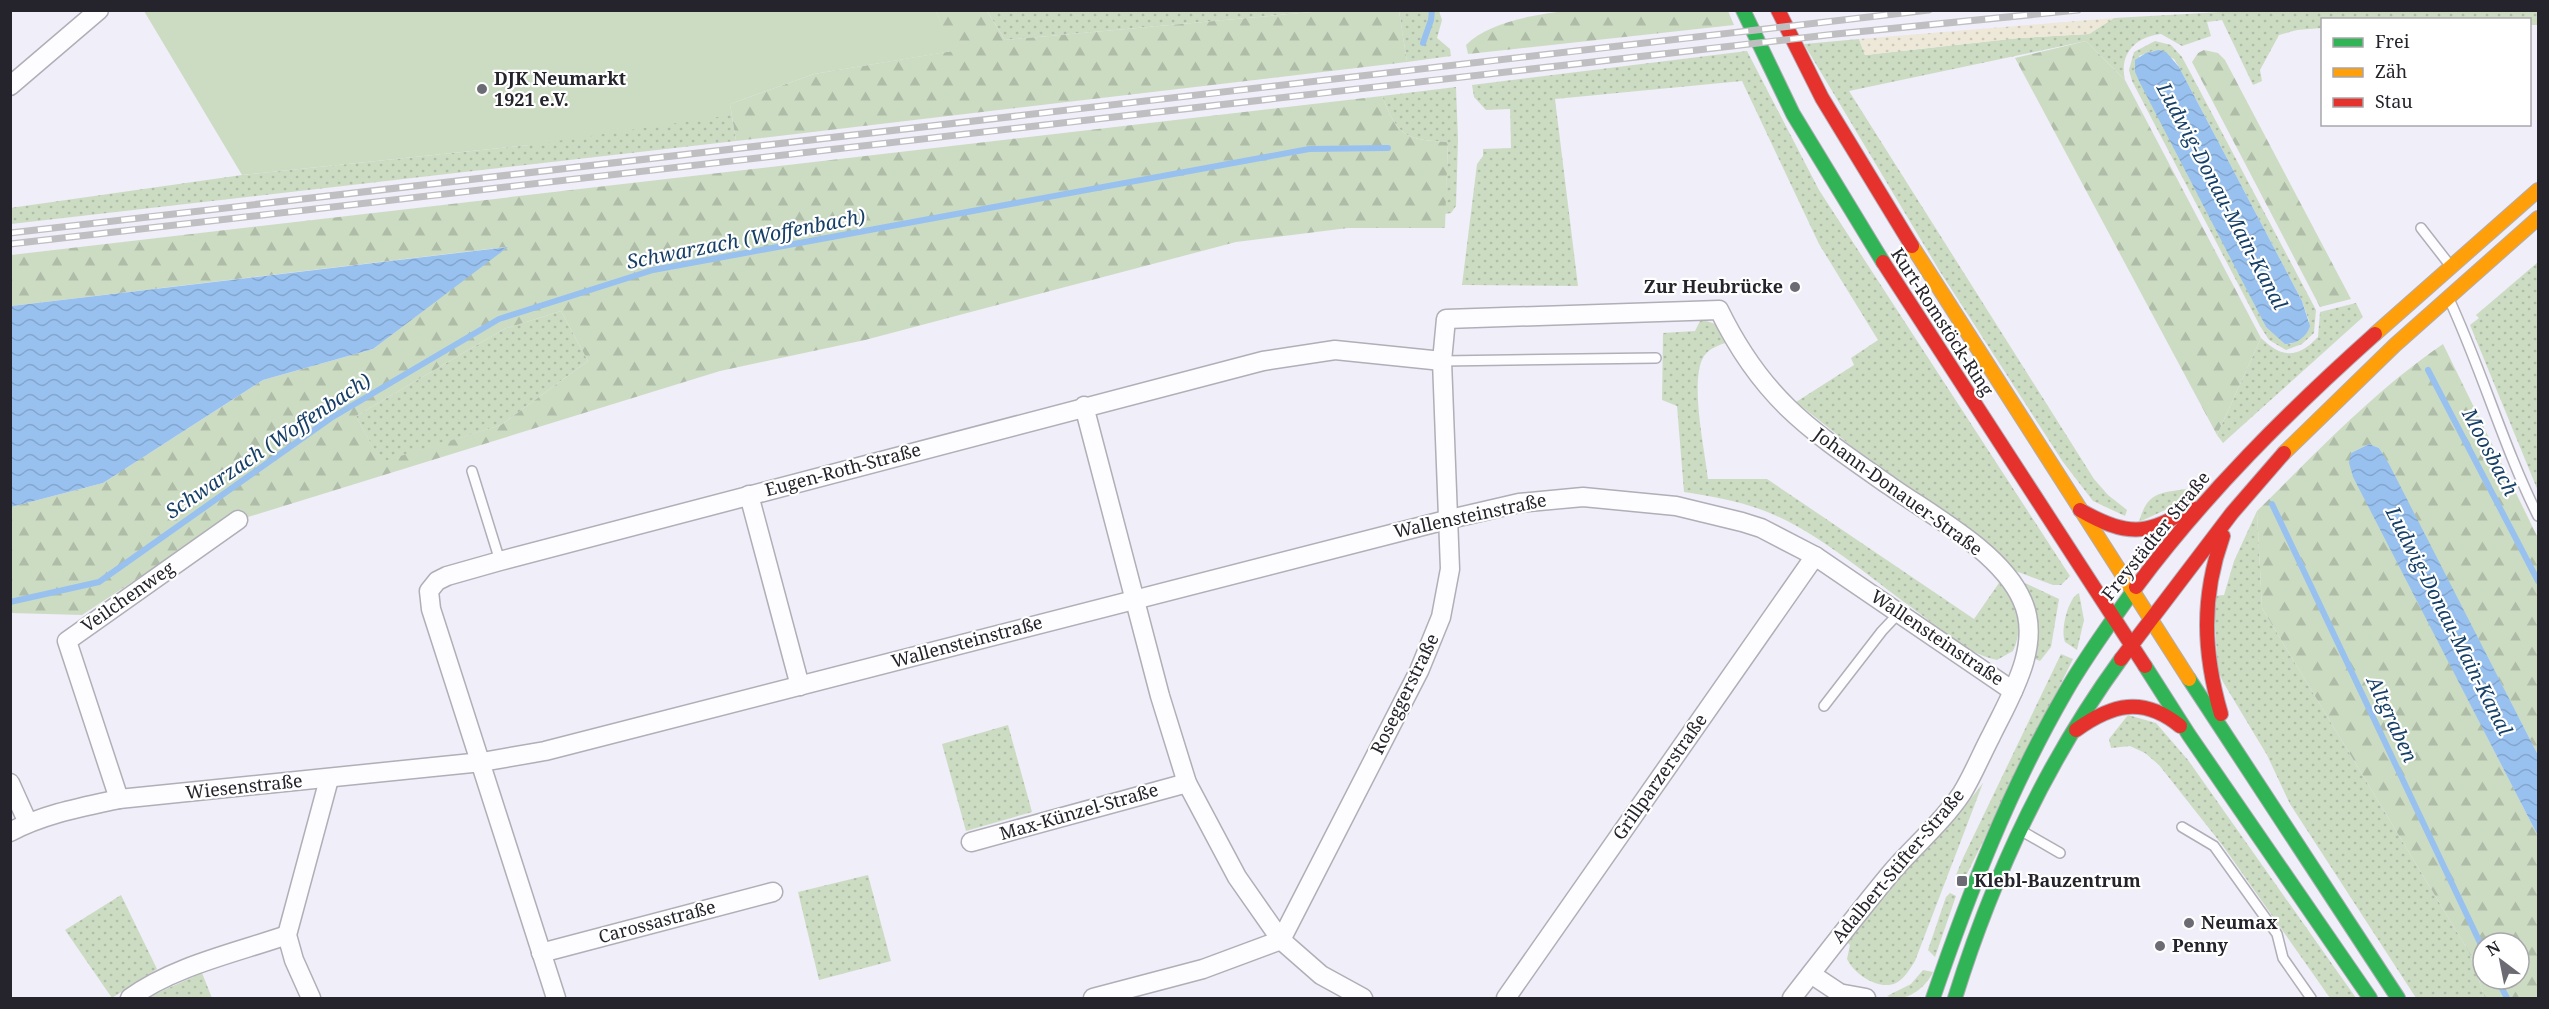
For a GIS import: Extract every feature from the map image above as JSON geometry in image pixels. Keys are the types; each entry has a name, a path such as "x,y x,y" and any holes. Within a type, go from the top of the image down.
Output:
{"main road":[{"name":"Kurt-Romstöck-Ring","path":"1743,10 1788,104 1831,180 1911,309 2114,617 2188,735"},
{"name":"Kurt-Romstöck-Ring","path":"1778,10 1810,79 1851,150 2235,751"},
{"name":"Freystädter Straße","path":"1933,999 1968,894 2004,813 2053,716 2114,617 2222,482 2362,346 2538,190"},
{"path":"1954,999 1975,929 2019,829 2066,739 2130,643 2247,495 2303,435 2449,299 2536,222"},
{"path":"2078,508 2111,527 2141,532 2172,520 2222,482"},
{"path":"2247,495 2229,524 2215,555 2204,606 2208,666 2221,716 2235,751 2398,999"},
{"path":"2066,739 2098,714 2131,706 2164,713 2188,735 2370,999"}],"street":[{"path":"10,86 99,10"},
{"name":"Johann-Donauer-Straße","path":"1446,319 1719,310 1741,354 1780,402 1820,436 1968,541 2001,570 2016,588 2023,601 2027,627 2024,665 2013,691"},
{"name":"Roseggerstraße","path":"1281,940 1432,644 1448,586 1450,519 1442,361 1446,319"},
{"name":"Eugen-Roth-Straße","path":"482,762 428,598 429,591 437,581 500,561 1210,373 1312,352 1365,352 1442,361"},
{"path":"1084,406 1160,696 1186,783 1237,877 1281,940 1321,975 1363,999"},
{"path":"749,495 800,686"},
{"name":"Wallensteinstraße","path":"482,762 600,739 1135,598 1450,519 1551,498 1583,496 1676,506 1761,528 1815,556 2013,691"},
{"name":"Veilchenweg","path":"119,799 67,641 238,520"},
{"name":"Grillparzerstraße","path":"1506,999 1815,556"},
{"name":"Adalbert-Stifter-Straße","path":"1792,999 1885,880 1952,806 1970,778 2013,691"},
{"path":"482,762 556,999"},
{"name":"Wiesenstraße","path":"10,832 28,823 70,809 119,799 482,762"},
{"path":"311,999 294,960 287,935 329,778"},
{"path":"10,783 28,823"},
{"name":"Max-Künzel-Straße","path":"971,842 1186,783"},
{"name":"Carossastraße","path":"541,952 772,892"},
{"path":"130,999 143,989 188,969 287,935"},
{"path":"1093,999 1203,969 1281,940"},
{"path":"1811,974 1845,996 1866,999"}],"lane":[{"path":"2421,228 2465,285"},
{"path":"2449,299 2470,346 2511,456 2538,516"},
{"path":"1442,361 1656,358"},
{"path":"472,471 500,561"},
{"path":"1824,706 1882,631 1899,613"},
{"path":"2182,827 2214,846 2277,934 2283,958 2311,999"},
{"path":"2019,829 2060,853"}],"green space":[{"path":"2257,10 2538,11 2538,25 2531,25 2531,18 2321,18 2321,28 2297,30 2279,35 2260,70 2262,81 2253,85 2222,20 2207,22 2211,36 2182,46 2161,34 2137,43 2131,48 2124,62 2125,80 2086,41 1849,91 2094,479 2108,495 2127,510 2125,516 2093,501 2063,462 1939,270 1804,44 1859,39 1865,55 2019,38 2089,34 2114,18"},
{"name":"DJK Neumarkt 1921 e.V.","path":"144,11 936,11 953,51 814,74 730,104 731,115 530,145 242,175"},
{"path":"936,11 730,104 736,141 11,224 10,208 242,175 529,145"},
{"path":"936,11 987,11 1005,40 1323,11 1399,11 1407,62 736,141 730,104 814,74 952,51"},
{"path":"987,11 1323,11 1005,40"},
{"path":"1399,11 1439,11 1442,20 1437,38 1450,49 1451,56 1407,62"},
{"path":"1567,11 1728,11 1734,25 1468,54 1466,45 1487,30 1514,20"},
{"path":"2086,41 2125,80 2261,338 2217,435 2015,58"},
{"path":"2155,41 2171,45 2182,57 2316,310 2314,333 2302,344 2286,350 2269,340 2260,326 2132,81 2129,70 2134,52","holes":["2153,51 2174,59 2302,301 2309,321 2300,338 2290,344 2266,327 2202,200 2139,56"]},
{"path":"2204,50 2218,53 2225,60 2351,299 2320,307 2192,62 2198,53"},
{"path":"1747,51 1819,190 2070,576 2061,585 2053,585 2013,570 1984,541 1854,448 1796,402 1854,365 1851,358 1878,340 1819,244 1742,81 1555,99 1578,286 1462,285 1477,164 1483,156 1483,149 1511,148 1510,109 1486,110 1474,97 1472,85"},
{"path":"1456,87 1458,140 1456,206 1451,213 1445,214 1448,142 1422,140 1405,133 1393,120 1382,96"},
{"path":"1382,96 1393,120 1405,133 1422,140 1448,142 1445,228 1348,228 1236,242 865,340 720,371 216,527 82,615 11,613 11,507 103,483 263,380 373,349 506,247 11,306 11,255","holes":["561,311 588,361 501,425 381,462 356,416 504,329"]},
{"path":"2538,262 2538,491 2470,325 2479,318 2476,315"},
{"path":"2356,303 2363,317 2223,443 2217,435 2261,338 2283,352 2296,352 2318,337 2320,312"},
{"path":"561,311 588,361 501,425 381,463 356,416 504,329"},
{"path":"1701,319 1718,325 1728,342 1709,351 1704,356 1700,367 1698,398 1708,479 1767,479 1974,619 2001,580 2018,614 2017,641 2013,651 1997,660 1963,645 1841,554 1785,520 1745,504 1684,492 1677,406 1662,400 1663,333 1695,331"},
{"path":"2443,344 2538,538 2538,755 2379,448 2369,444 2351,453 2354,477 2538,836 2538,998 2485,998 2483,991 2531,991 2531,931 2471,931 2471,958 2262,608 2257,511 2346,423 2393,382"},
{"path":"2200,485 2187,500 2139,522 2143,510 2155,496"},
{"path":"2257,511 2262,608 2469,952 2471,991 2483,991 2485,998 2416,998 2290,804 2267,755 2218,671 2213,596 2224,595 2234,561"},
{"path":"2025,583 2059,599 2051,647 2040,661 2033,658 2023,585"},
{"path":"2079,593 2084,620 2077,650 2065,642 2064,630 2068,608"},
{"path":"2061,654 2073,659 1963,882 1958,880 1956,875 1963,858"},
{"path":"2128,715 2156,723 2188,760 2356,998 2330,998 2223,846 2159,765 2145,753 2130,746 2111,748 2109,739"},
{"path":"1008,725 1032,812 966,831 942,744"},
{"path":"1983,783 1915,961 1896,983 1882,985 1868,980 1850,965 1847,959 1850,945 1847,942 1877,900"},
{"path":"868,875 891,961 819,980 798,892"},
{"path":"1950,893 1956,896 1935,957 1928,950 1946,897"},
{"path":"121,895 157,969 112,998 65,930"},
{"path":"1923,970 1933,972 1920,989 1901,998 1887,996 1911,984"},
{"path":"202,973 212,998 146,998"}],"sand":[{"path":"2114,18 2089,34 2019,38 1865,55 1859,39"}],"water":[{"name":"Ludwig-Donau-Main-Kanal","path":"2159,50 2166,52 2179,67 2302,301 2310,326 2304,337 2297,341 2285,344 2266,327 2140,83 2135,72 2135,60 2146,53"},
{"path":"508,247 373,349 263,380 103,483 11,507 11,306"},
{"name":"Ludwig-Donau-Main-Kanal","path":"2369,444 2379,448 2389,464 2538,755 2538,836 2353,477 2349,463 2351,453"}],"waterway":[{"path":"1423,43 1432,10"},
{"name":"Schwarzach (Woffenbach)","path":"10,602 99,582 331,418 499,319 653,270 1309,149 1388,148"},
{"name":"Moosbach","path":"2428,370 2538,581"},
{"name":"Altgraben","path":"2272,504 2474,931"},
{"name":"Altgraben","path":"2503,991 2507,998"}],"railway":[{"path":"10,233 1929,10"},
{"path":"10,244 1836,34 2078,10"}],"traffic: fast":[{"path":"1743,10 1793,114 1883,262"},
{"path":"1933,998 1976,881 2026,767 2073,679 2136,587"},
{"path":"1955,998 1986,908 2024,821 2069,738 2121,659"},
{"path":"2145,666 2189,735 2370,998"},
{"path":"2189,679 2398,998"}],"traffic: slow":[{"path":"2375,334 2538,190"},
{"path":"2284,453 2395,345 2538,218"},
{"path":"1912,246 2189,679"}],"traffic: jam":[{"path":"1778,10 1822,98 1912,246"},
{"path":"1883,262 2145,666"},
{"path":"2136,587 2190,519 2249,454 2375,334"},
{"path":"2121,659 2232,513 2284,453"},
{"path":"2080,510 2110,525 2136,530 2162,524 2191,507"},
{"path":"2221,714 2211,669 2207,625 2211,581 2223,536"},
{"path":"2076,730 2102,714 2128,707 2153,710 2180,726"}],"place":[{"name":"DJK Neumarkt 1921 e.V.","path":"482,89"},
{"name":"Zur Heubrücke","path":"1795,287"},
{"name":"Klebl-Bauzentrum","path":"1962,881"},
{"name":"Neumax","path":"2189,923"},
{"name":"Penny","path":"2160,946"}]}
